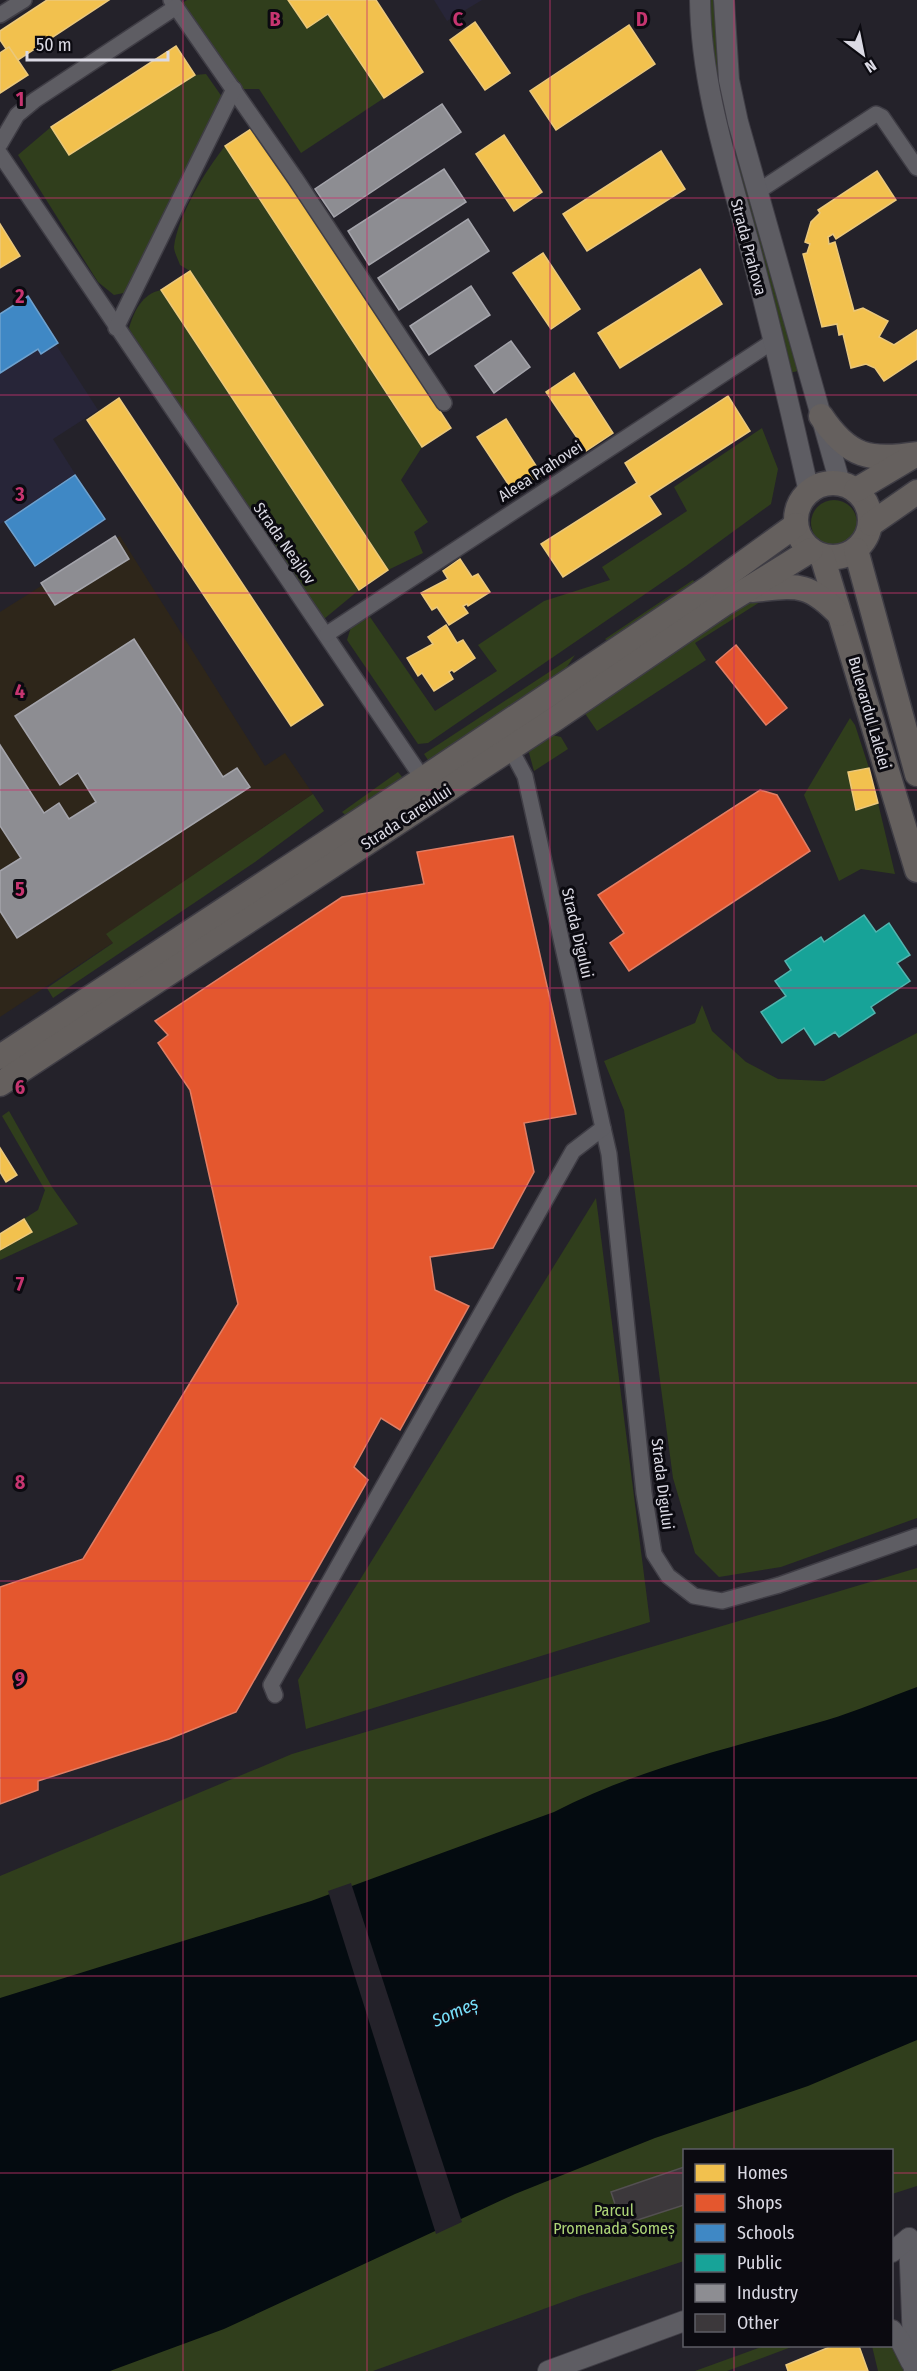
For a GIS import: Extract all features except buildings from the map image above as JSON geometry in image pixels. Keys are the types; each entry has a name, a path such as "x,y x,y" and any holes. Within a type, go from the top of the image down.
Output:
{"main road":[{"path":"821,416 841,442 855,452 887,459 917,454"},
{"path":"848,487 865,500 870,512 871,524 867,537 856,550 839,557 817,553 799,536 796,525 801,502 809,492 820,485 848,487 917,454"},
{"path":"871,524 917,492"},
{"name":"Strada Careiului","path":"0,1057 423,779 710,587 796,525"},
{"name":"Bulevardul Lalelei","path":"856,550 917,774"},
{"name":"Strada Careiului","path":"0,1084 747,590 817,553"},
{"name":"Bulevardul Lalelei","path":"817,553 839,614 917,870"},
{"path":"747,590 785,587 812,590 839,614"}],"street":[{"path":"0,15 24,0"},
{"name":"Strada Prahova","path":"700,0 700,32 709,97 774,340 809,492"},
{"name":"Strada Prahova","path":"724,0 729,80 757,192 821,416 848,487"},
{"path":"0,144 17,115 35,100 174,4 234,89 444,403"},
{"path":"116,328 234,89"},
{"path":"757,192 876,114 882,117 917,168"},
{"name":"Strada Neajlov","path":"0,153 116,328 327,634 423,779"},
{"name":"Aleea Prahovei","path":"327,634 774,340"},
{"name":"Strada Digului","path":"510,748 525,776 609,1154 644,1493 654,1554 668,1576 694,1596 723,1601 779,1585 917,1536"},
{"path":"275,1695 272,1685 573,1151 603,1128"},
{"path":"893,2250 906,2239"},
{"path":"906,2239 914,2369"},
{"path":"548,2371 683,2321"},
{"path":"896,2335 914,2369"}],"shaded area":[{"path":"434,0 482,0 447,21"},
{"path":"27,300 98,410 53,439 105,521 35,566 6,520 0,524 0,318"},
{"path":"120,536 265,766 285,753 313,794 107,934 114,942 0,1017 0,612"}],"green space":[{"path":"187,0 288,0 307,28 328,14 384,98 301,153 259,89 234,89 176,7"},
{"path":"707,0 713,0 720,66 798,371 789,373 726,151"},
{"path":"206,74 227,104 133,291 114,295 98,282 18,155 51,127 70,155 195,75"},
{"path":"225,146 422,447 401,480 428,522 414,532 423,553 388,570 190,271 180,265 176,256 174,247 187,207"},
{"path":"161,290 359,590 324,619 138,346 129,328 133,315 144,299"},
{"path":"762,428 778,469 771,504 686,566 428,743 418,744 347,640 351,627 370,617 435,711 497,671 478,645 544,601 610,580 602,567 687,511 674,487"},
{"path":"834,500 850,507 857,523 850,539 834,546 818,539 811,523 818,507"},
{"path":"693,580 697,586 611,644 605,639"},
{"path":"754,592 760,602 695,643 706,660 597,731 584,712"},
{"path":"575,655 555,684 432,766 424,754"},
{"path":"850,718 855,725 869,768 848,772 856,810 878,803 895,874 861,869 839,881 804,795"},
{"path":"552,735 561,737 568,749 534,771 528,749"},
{"path":"398,772 403,778 352,821 342,812"},
{"path":"313,794 324,811 255,862 53,998 47,988 113,943 106,934"},
{"path":"702,1005 712,1031 746,1062 778,1079 824,1081 917,1033 917,1518 781,1567 719,1577 695,1553 673,1478 624,1110 604,1061 695,1023"},
{"path":"9,1111 52,1187 78,1224 0,1260 0,1234 38,1210 45,1190 2,1116"},
{"path":"596,1198 650,1622 306,1729 298,1680"},
{"name":"Parcul Promenada Someș","path":"917,1568 917,2186 893,2194 893,2149 683,2149 683,2261 582,2295 373,2371 0,2371 0,1876 292,1754"},
{"path":"893,2345 905,2371 878,2371 872,2347 893,2347"},
{"path":"761,2347 791,2347 727,2371 695,2371"}],"water":[{"name":"Someș","path":"917,1687 917,2040 808,2086 655,2138 515,2194 224,2329 110,2371 0,2371 0,1998 311,1901 554,1812 653,1771 838,1716"}],"pier":[{"path":"351,1883 462,2222 436,2234 328,1891"}]}
